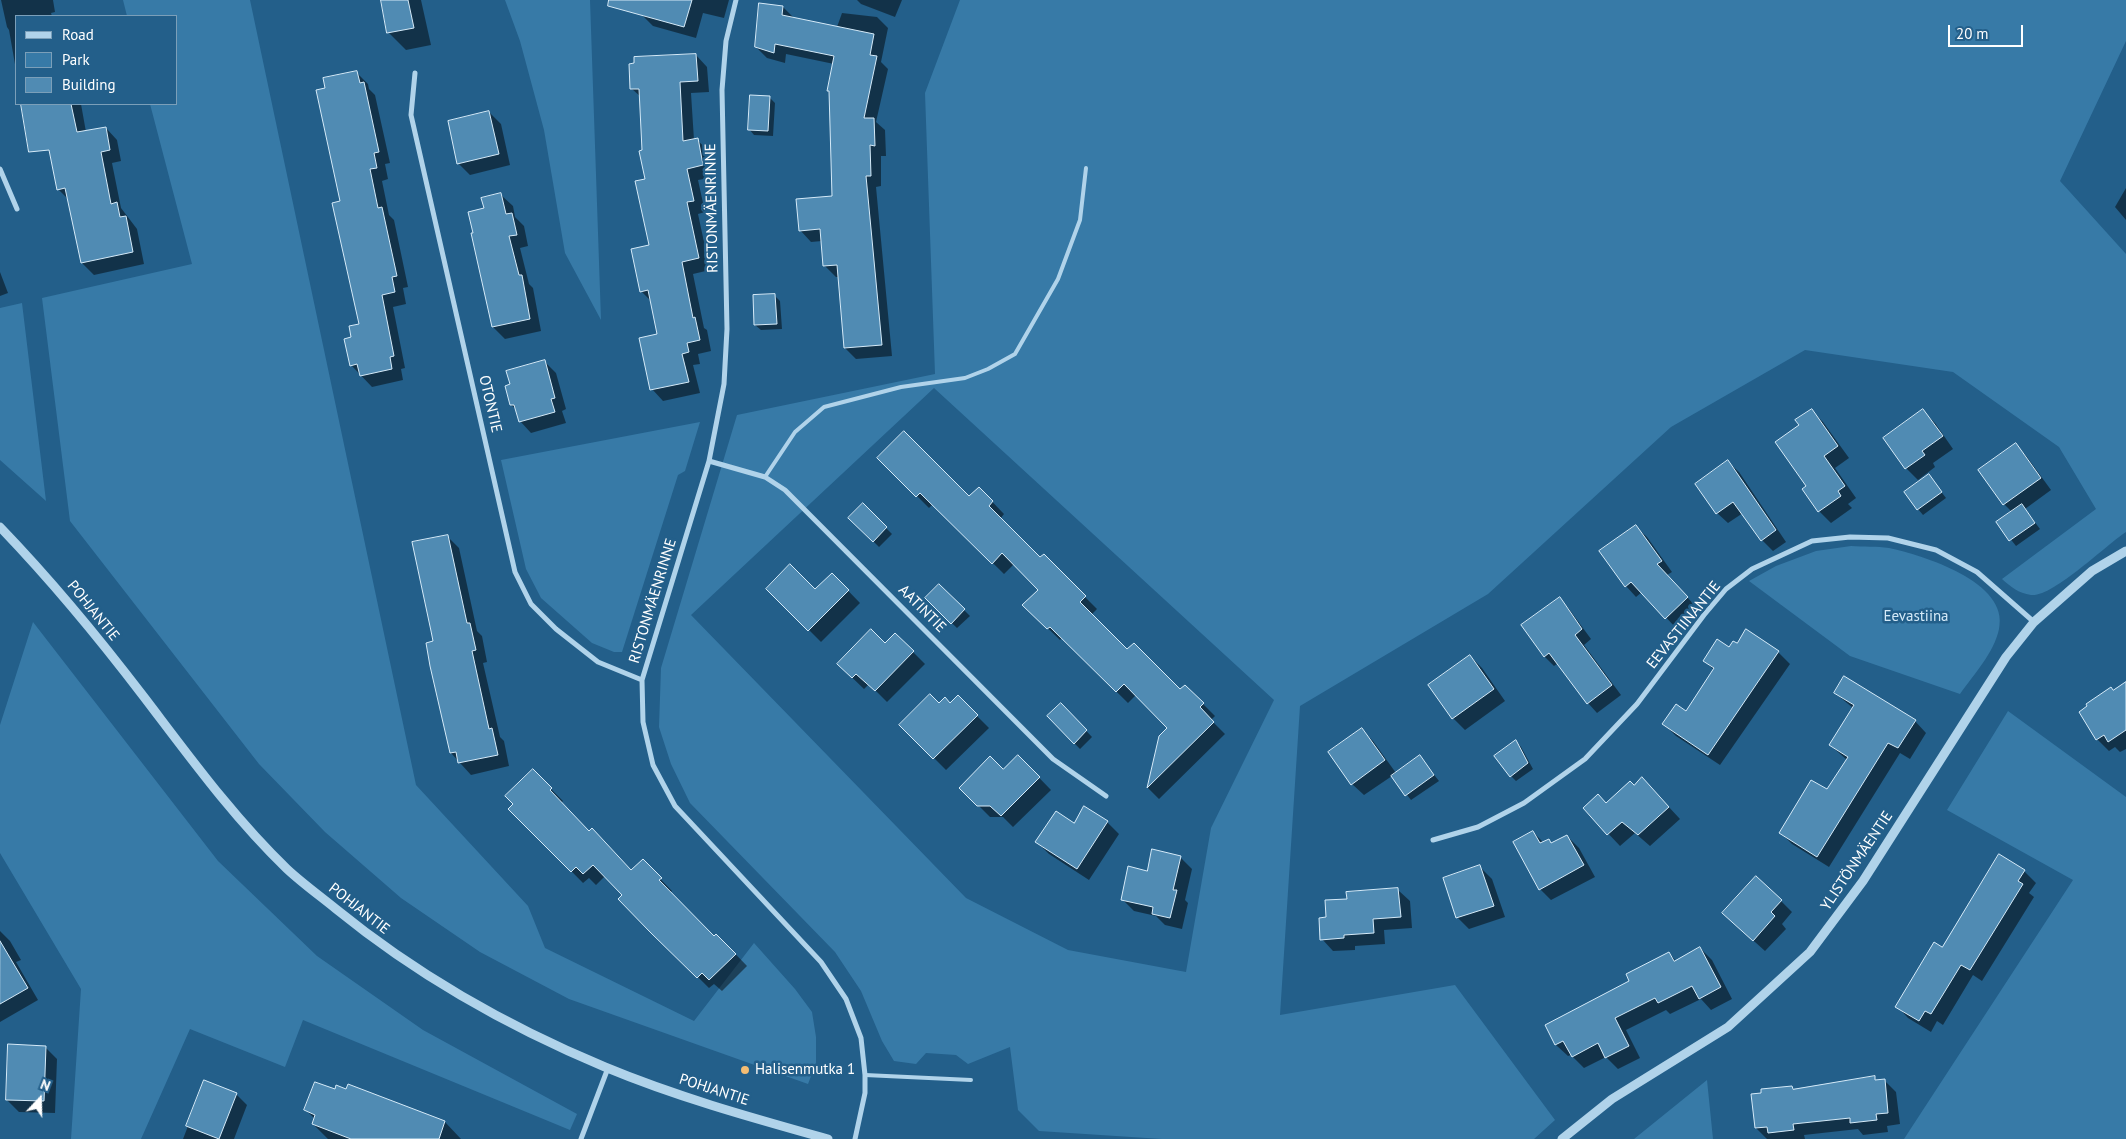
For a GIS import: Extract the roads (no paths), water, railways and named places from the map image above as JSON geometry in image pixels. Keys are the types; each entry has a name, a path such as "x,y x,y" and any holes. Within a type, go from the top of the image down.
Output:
{"street":[{"name":"RISTONMÄENRINNE","path":"736,0 726,41 722,90 727,329 724,384 709,461 642,680 643,722 653,765 675,806 821,962 846,999 861,1038 865,1075 865,1093 855,1139"},
{"name":"OTONTIE","path":"415,73 411,115 515,572 531,604 556,629 598,662 642,680"},
{"path":"0,168 17,209"},
{"name":"AATINTIE","path":"709,461 765,477 785,490 1052,759 1106,796"},
{"name":"POHJANTIE","path":"0,527 52,581 142,694 216,792 287,869 372,938 464,998 558,1047 608,1068 730,1111 828,1139"},
{"name":"EEVASTIINANTIE","path":"1432,840 1478,827 1524,803 1585,759 1637,704 1726,589 1752,569 1812,541 1850,537 1888,538 1936,550 1977,572 2034,622"},
{"name":"YLISTÖNMÄENTIE","path":"1562,1139 1612,1099 1728,1027 1810,952 1863,881 2006,657 2034,622 2092,571 2126,551"},
{"path":"582,1139 608,1068"}],"lane":[{"path":"765,477 795,432 824,407 901,387 965,378 988,369 1015,354 1058,279 1080,220 1086,168"},
{"path":"865,1075 970,1080"}],"place":[{"name":"Halisenmutka 1","path":"745,1070"}],"park label":[{"name":"Eevastiina","path":"1916,617"}]}
